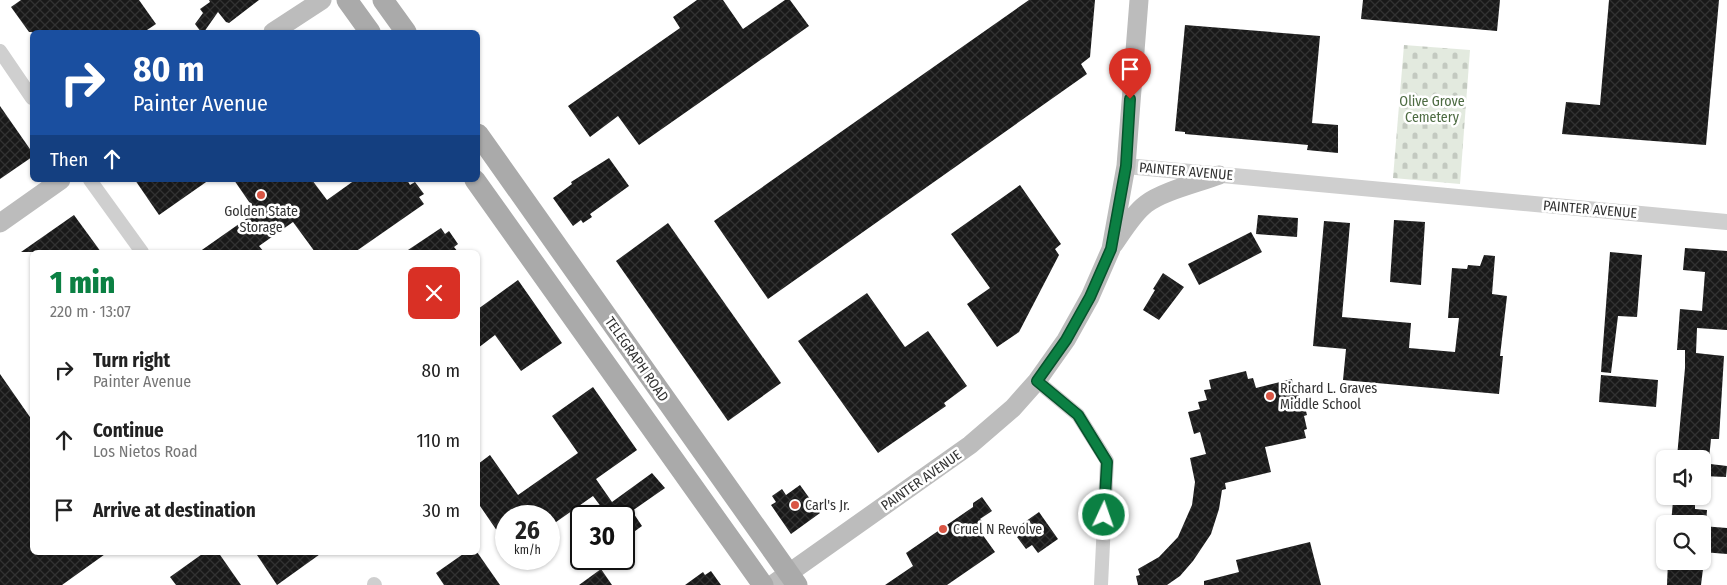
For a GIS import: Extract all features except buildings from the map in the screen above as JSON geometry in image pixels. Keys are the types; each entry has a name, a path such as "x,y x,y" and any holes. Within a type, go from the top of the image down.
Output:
{"main road":[{"path":"277,30 322,0"},
{"path":"347,0 369,30"},
{"path":"383,0 405,30"},
{"path":"1126,166 1139,0"},
{"name":"TELEGRAPH ROAD","path":"480,137 786,581"},
{"name":"PAINTER AVENUE","path":"786,581 970,445 1012,408 1037,381 1066,340 1090,297 1111,249 1126,166"},
{"path":"1111,249 1131,220 1146,204 1165,193 1219,174"},
{"path":"0,223 58,182"},
{"name":"TELEGRAPH ROAD","path":"476,182 763,585"},
{"path":"502,218 526,202"}],"street":[{"path":"0,51 30,95"},
{"name":"PAINTER AVENUE","path":"1126,166 1727,222"},
{"path":"91,182 141,250"},
{"path":"1037,381 1078,415 1107,462 1101,585"}],"green space":[{"name":"Olive Grove Cemetery","path":"1404,45 1470,50 1460,184 1393,178"}],"place":[{"name":"Golden State Storage","path":"261,195"},
{"name":"Richard L. Graves Middle School","path":"1270,396"},
{"name":"Carl's Jr.","path":"795,505"},
{"name":"Cruel N Revolve","path":"943,529"}],"route":[{"path":"1104,515 1107,462 1078,415 1037,381 1066,340 1090,297 1111,249 1126,166 1130,99"}]}
